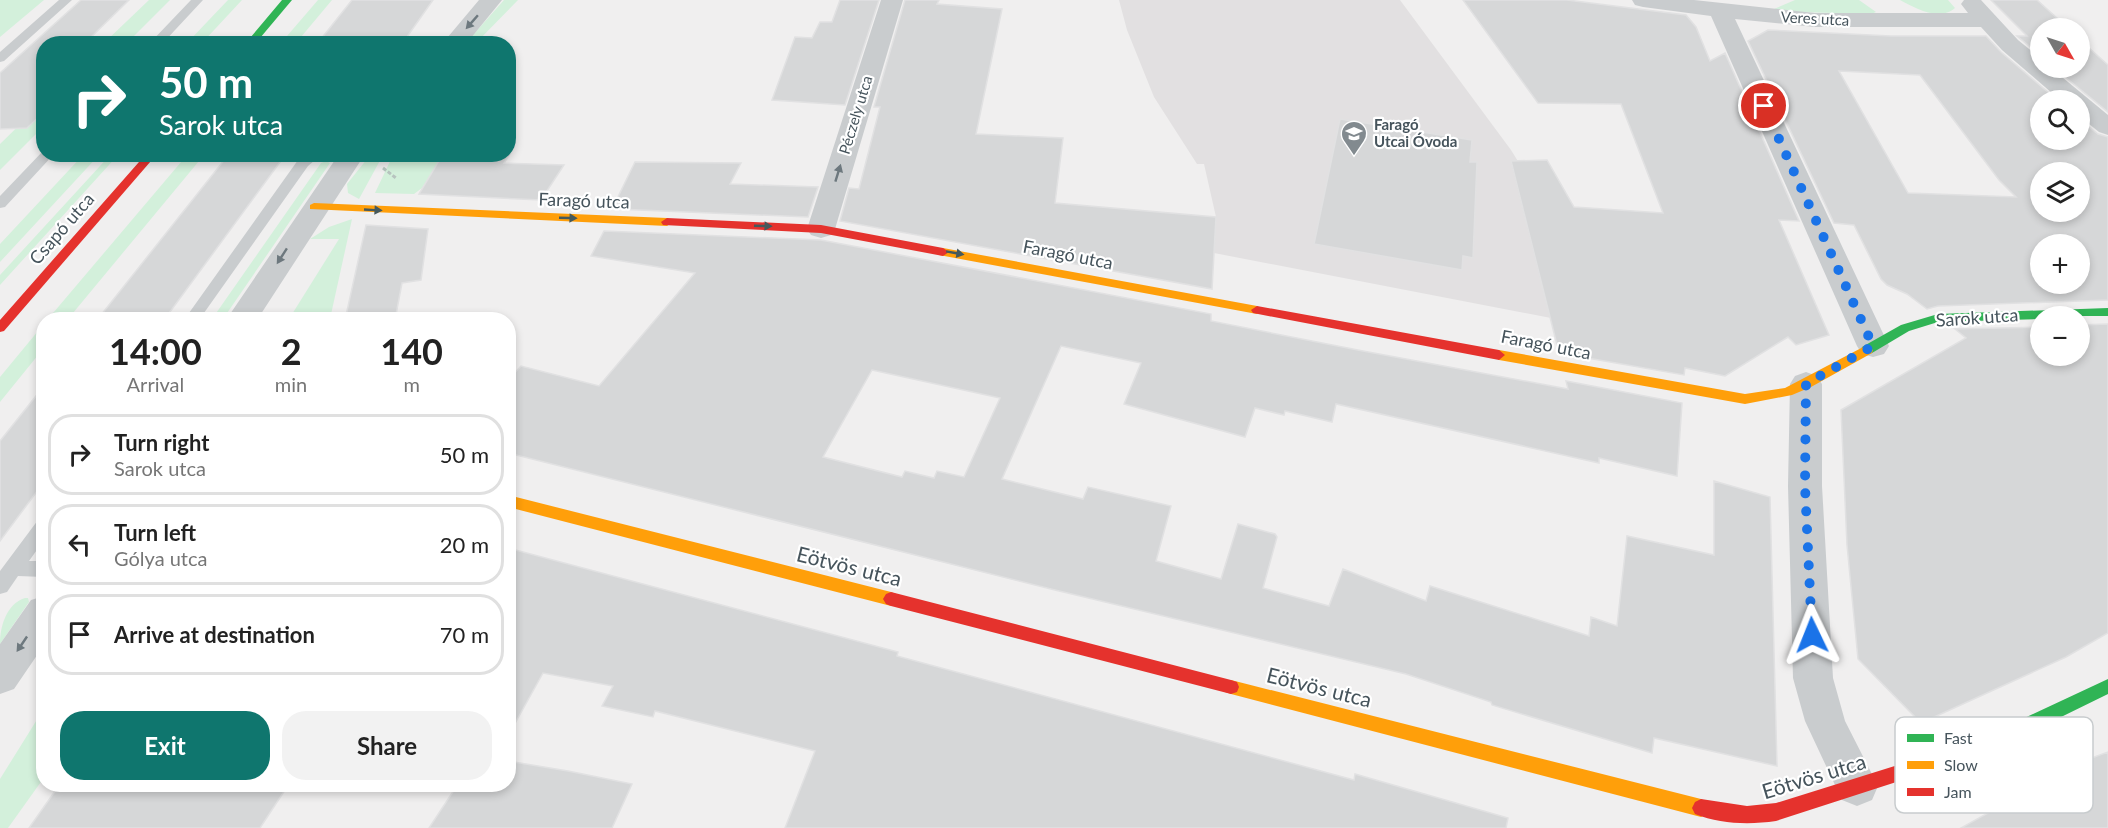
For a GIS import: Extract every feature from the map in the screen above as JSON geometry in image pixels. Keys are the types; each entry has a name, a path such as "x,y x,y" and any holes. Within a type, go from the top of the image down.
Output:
{"street":[{"path":"256,36 287,0"},
{"path":"460,36 491,0"},
{"name":"Péczely utca","path":"822,229 892,0"},
{"name":"Veres utca","path":"1643,0 1720,11 1815,20 1987,20"},
{"path":"1771,0 1720,11 1873,346"},
{"path":"1874,0 1913,21"},
{"path":"1969,0 2010,45 2062,90"},
{"path":"2090,113 2108,127"},
{"name":"Csapó utca","path":"0,328 145,162"},
{"path":"246,312 314,207 346,162"},
{"name":"Faragó utca","path":"314,207 822,229 1724,397 1745,399 1768,397 1806,384"},
{"name":"Sarok utca","path":"1806,384 1905,328 1938,318 2108,312"},
{"path":"1806,384 1805,486 1813,678 1818,704 1827,730 1857,786"},
{"name":"Eötvös utca","path":"516,503 1704,810 1753,816 1776,812 1895,774"},
{"path":"0,676 36,624"},
{"name":"Eötvös utca","path":"2044,717 2108,686"}],"lane":[{"path":"0,58 66,0"},
{"path":"163,36 197,0"},
{"path":"0,204 40,162"},
{"path":"197,312 304,162"},
{"path":"0,586 36,536"},
{"path":"12,568 36,569"}],"shaded area":[{"name":"Faragó Utcai Óvoda","path":"1119,0 1400,0 1511,150 1529,179 1551,318 1214,253 1216,217 1204,164 1197,164 1154,97 1127,30"}],"green space":[{"path":"0,0 44,0 0,37"},
{"path":"149,0 170,0 134,36 111,36"},
{"path":"228,0 242,0 209,36 194,36"},
{"path":"318,0 332,0 302,36 287,36"},
{"path":"504,0 518,0 483,36 472,36"},
{"path":"1795,0 1859,0 1876,12 1871,14 1799,12 1774,9"},
{"path":"1900,0 1948,0 1955,8 1949,12 1935,14 1920,10"},
{"path":"36,109 36,134 0,170 0,144"},
{"path":"76,162 93,162 0,262 0,244"},
{"path":"104,162 112,162 0,285 0,275"},
{"path":"181,162 198,162 74,312 54,312"},
{"path":"365,162 379,162 359,199 348,193 347,184"},
{"path":"390,162 439,162 422,188 414,194 375,193"},
{"path":"321,163 330,163 228,312 217,312"},
{"path":"352,219 332,312 293,312 339,239 310,239 329,227"},
{"path":"36,333 36,358 0,402 0,377"},
{"path":"28,598 29,602 0,644 5,617 13,605"},
{"path":"36,721 36,789 8,828 0,828 0,779"}],"building":[{"path":"81,0 129,0 92,36 41,36"},
{"path":"352,0 433,0 408,36 323,36"},
{"path":"840,0 879,0 845,105 772,100 795,37 812,38 820,22 832,22"},
{"path":"905,0 939,0 937,4 1002,9 976,134 1063,138 1055,203 1216,217 1212,289 840,221 849,188 859,189 880,107 874,107"},
{"path":"1463,0 1567,0 1686,15 1696,27 1710,61 1725,53 1799,221 1779,220 1829,335 1796,345 1788,337 1725,376 1685,368 1684,375 1559,353 1511,161 1547,160 1574,207 1663,213 1621,104 1538,103"},
{"path":"1991,0 2037,0 2057,18 2030,18 2030,47 2017,36 2027,36"},
{"path":"1768,30 1891,36 1986,36 2045,90 2030,90 2030,150 2090,150 2090,128 2098,134 2108,137 2108,300 1938,306 1927,309 1881,279 1854,225 1834,223 1748,41","holes":["1839,71 1920,75 1999,180 2016,197 1908,193"]},
{"path":"36,41 36,120 27,128 0,129 0,73"},
{"path":"2090,49 2108,65 2108,112 2090,97 2090,90 2081,90 2066,78 2090,78"},
{"path":"1340,119 1472,140 1470,162 1477,162 1473,258 1463,256 1462,270 1314,244"},
{"path":"223,162 280,162 170,312 103,312"},
{"path":"438,162 564,165 541,200 419,194"},
{"path":"635,162 741,163 730,184 818,187 808,217 616,209 619,203 615,203"},
{"path":"366,225 428,229 421,280 402,283 397,312 347,312"},
{"path":"604,231 821,240 1211,314 1211,321 1363,351 1568,389 1566,381 1682,403 1677,476 1599,458 1599,463 1336,404 1332,422 1285,411 1284,415 1255,408 1245,437 1124,404 1141,363 1061,346 1002,479 1083,499 1088,487 1171,506 1156,561 1221,579 1238,524 1275,534 1277,537 1263,588 1329,606 1343,569 1426,601 1430,586 1589,636 1591,617 1617,626 1627,536 1714,555 1714,481 1770,497 1777,766 1654,738 1652,753 1492,705 1491,702 1406,674 1055,590 516,455 516,371 521,366 599,386 695,273 591,256","holes":["872,370 1000,398 964,477 937,471 934,478 905,471 902,477 823,457"]},
{"path":"2108,324 2108,633 2066,657 1934,717 1915,717 1858,659 1847,545 1841,410 1966,338 1955,329 2030,327 2030,366 2090,366 2090,325"},
{"path":"36,396 36,493 0,541 0,441"},
{"path":"516,550 898,652 897,656 1354,780 1355,774 1508,818 1506,828 785,828 815,751 655,711 653,717 602,706 613,686 543,673 516,722"},
{"path":"2108,752 2108,828 1961,828 1988,813 2093,813 2093,758"},
{"path":"516,762 632,784 612,828 429,828 453,792 516,792"},
{"path":"54,792 284,792 260,828 29,828"}],"traffic: fast":[{"path":"256,36 287,0"},
{"path":"1867,350 1905,328 1938,318 2108,312"},
{"path":"2044,717 2108,686"}],"traffic: slow":[{"path":"314,207 667,222"},
{"path":"943,252 1257,310"},
{"path":"1499,355 1745,399 1787,392 1867,350"},
{"path":"516,503 891,599"},
{"path":"1231,687 1701,808"}],"traffic: jam":[{"path":"0,328 145,162"},
{"path":"667,222 821,229 943,252"},
{"path":"1257,310 1499,355"},
{"path":"891,599 1231,687"},
{"path":"1701,808 1738,814 1776,812 1895,774"}],"place":[{"name":"Faragó Utcai Óvoda","path":"1354,157"}],"route":[{"path":"1764,106 1873,346 1806,384 1805,486 1812,635"}]}
